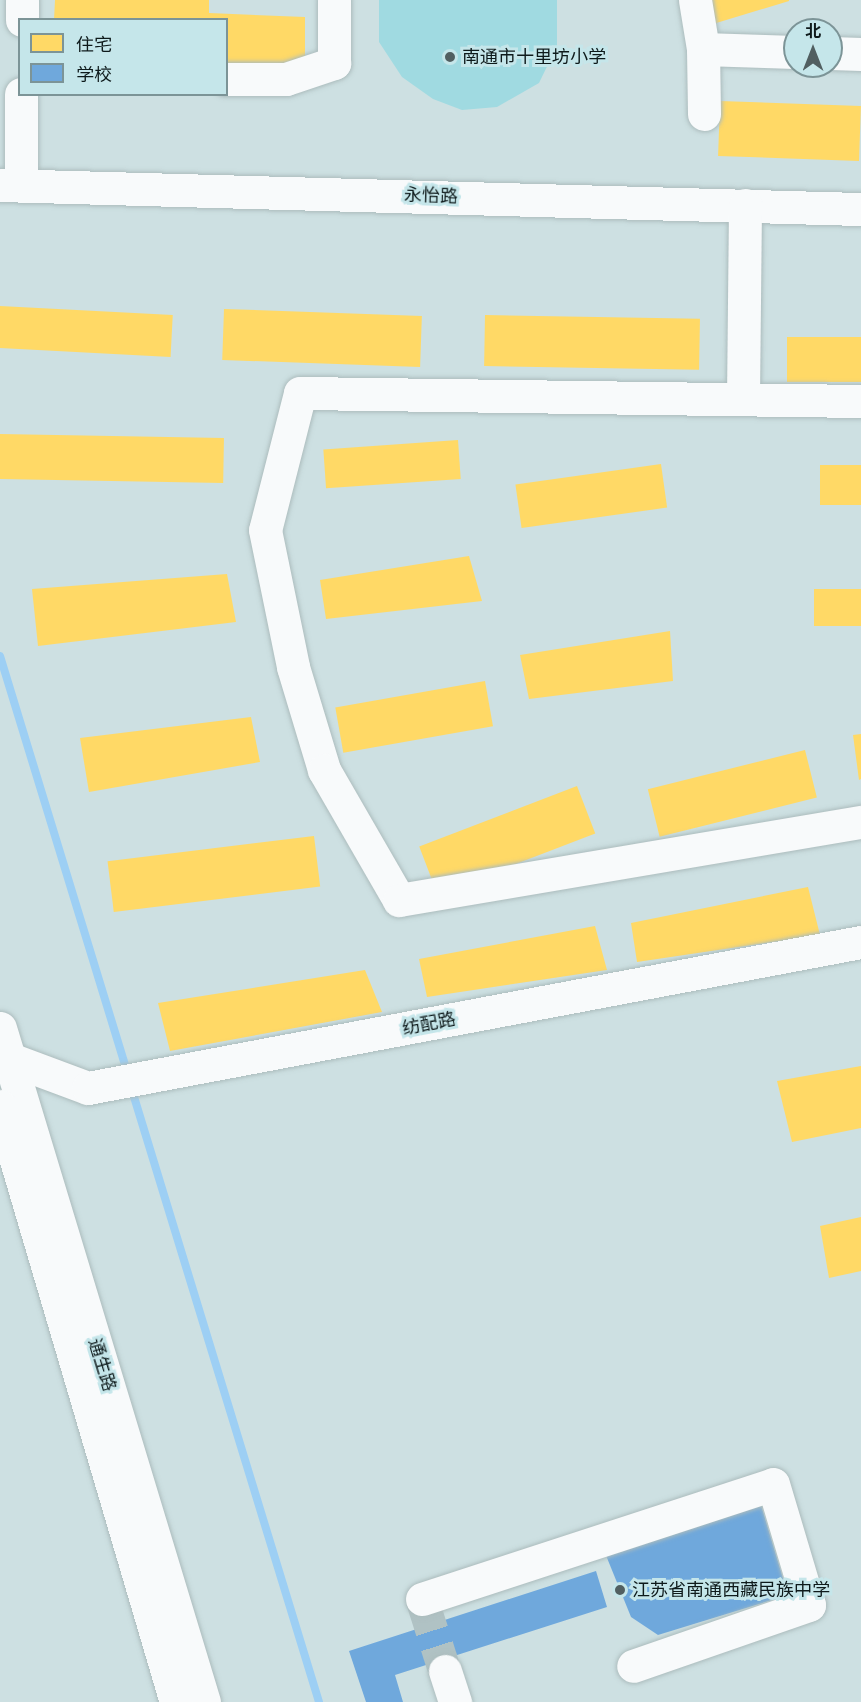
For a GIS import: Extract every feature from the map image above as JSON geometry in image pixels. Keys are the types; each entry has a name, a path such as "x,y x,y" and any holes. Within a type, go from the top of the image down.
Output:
{"street":[{"path":"22,0 22,18"},
{"path":"228,79 286,79 334,63 334,0"},
{"path":"695,0 703,49 704,114"},
{"path":"703,49 783,52"},
{"path":"843,53 861,54"},
{"path":"10,185 21,96"},
{"name":"永怡路","path":"10,185 861,208"},
{"path":"743,397 745,205"},
{"path":"861,401 743,397 300,393 265,530 293,667 324,770 399,900 861,822"},
{"name":"纺配路","path":"5,1060 88,1088 861,942"},
{"name":"通生路","path":"0,1028 5,1060 204,1702"},
{"name":"通生路","path":"0,1106 176,1702"},
{"path":"422,1599 773,1484 809,1605 633,1666"},
{"path":"445,1671 455,1702"}],"shaded area":[{"path":"379,0 557,0 557,46 539,83 497,107 462,110 433,99 402,77 379,42"}],"building: 住宅":[{"path":"55,0 209,0 209,13 305,17 305,68 228,68 228,18 54,18"},
{"path":"706,0 789,0 789,1 713,24"},
{"path":"720,101 861,106 859,161 718,156"},
{"path":"0,306 173,315 171,357 0,348"},
{"path":"224,309 422,316 420,367 222,360"},
{"path":"485,315 700,319 699,370 484,366"},
{"path":"787,337 861,337 861,382 787,382"},
{"path":"0,434 224,438 223,483 0,479"},
{"path":"458,440 461,479 326,488 323,449"},
{"path":"661,464 667,508 522,528 515,484"},
{"path":"820,465 861,465 861,505 820,505"},
{"path":"469,556 482,601 326,619 320,580"},
{"path":"227,574 236,622 38,646 32,589"},
{"path":"814,589 861,589 861,626 814,626"},
{"path":"670,631 673,681 529,699 520,655"},
{"path":"485,681 493,726 343,753 335,707"},
{"path":"251,717 260,762 89,792 80,738"},
{"path":"861,734 861,779 859,780 853,735"},
{"path":"805,750 817,798 660,837 648,789"},
{"path":"577,786 595,834 438,894 419,847"},
{"path":"314,836 320,887 114,912 108,861"},
{"path":"808,887 820,935 637,962 631,923"},
{"path":"595,926 607,970 427,997 419,959"},
{"path":"365,970 382,1012 170,1051 158,1003"},
{"path":"861,1066 861,1128 792,1142 777,1081"},
{"path":"861,1217 861,1271 829,1278 820,1226"}],"building: 学校":[{"path":"761,1505 788,1595 658,1635 631,1617 605,1553"},
{"path":"596,1571 607,1607 395,1675 403,1702 366,1702 349,1651"}],"waterway":[{"path":"0,656 127,1072"},
{"path":"131,1087 319,1702"}],"tunnel":[{"path":"422,1599 445,1671"}],"place":[{"name":"南通市十里坊小学","path":"450,57"},
{"name":"江苏省南通西藏民族中学","path":"620,1590"}]}
